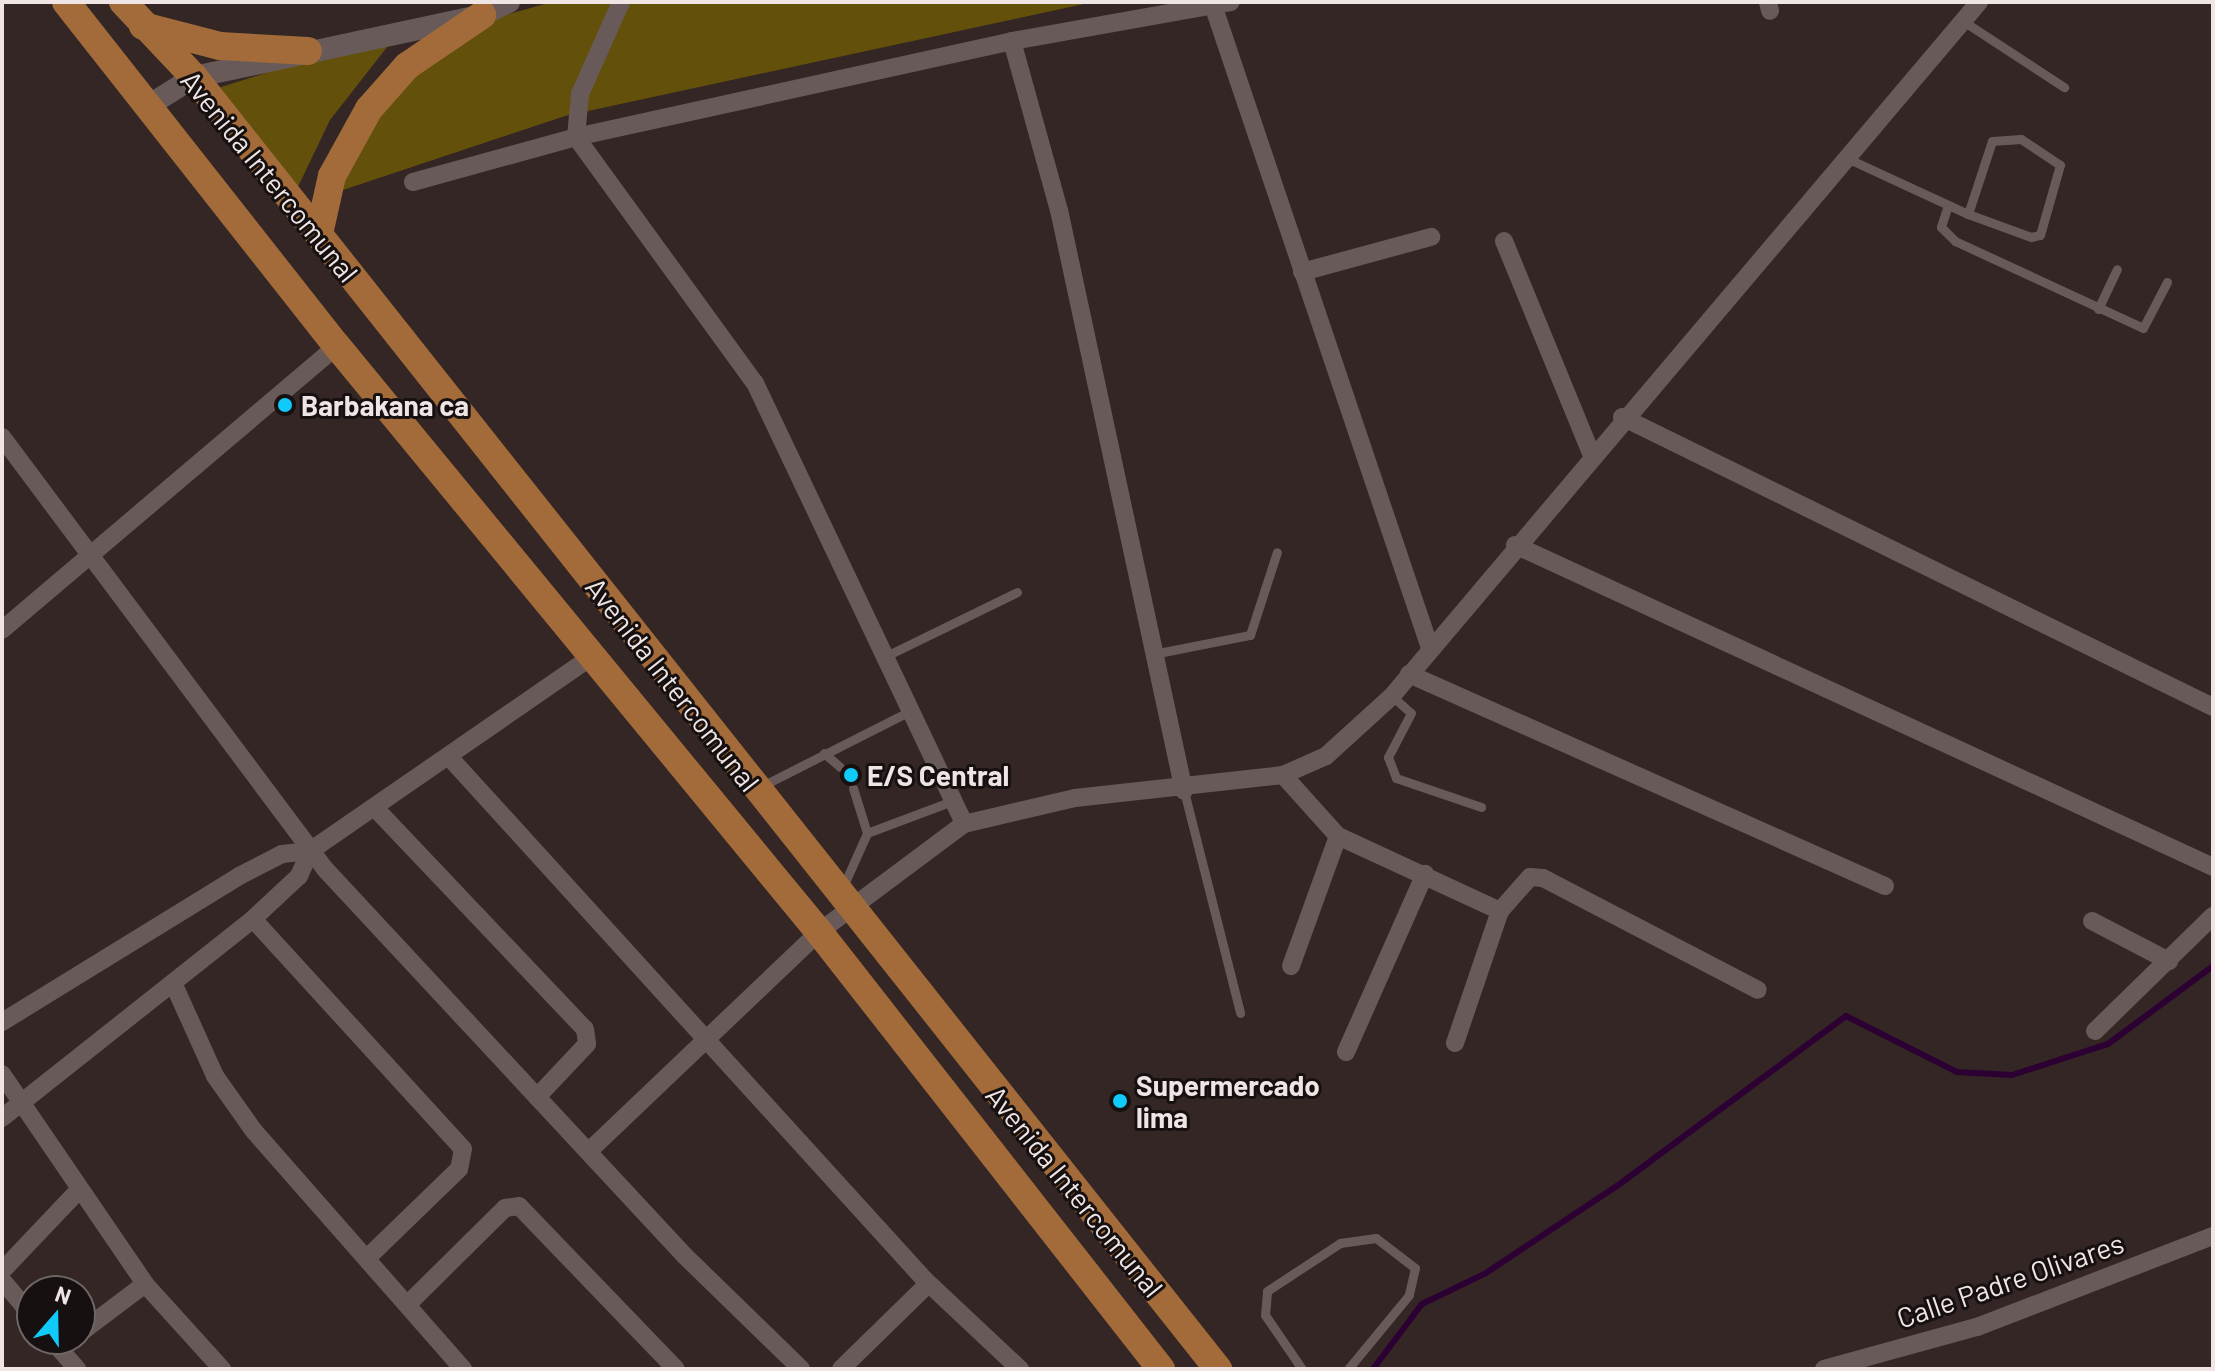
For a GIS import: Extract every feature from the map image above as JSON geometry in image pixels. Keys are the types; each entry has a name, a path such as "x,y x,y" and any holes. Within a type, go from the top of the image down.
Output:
{"main road":[{"name":"Avenida Intercomunal","path":"66,2 337,346 596,654 819,932 1161,1369"},
{"name":"Avenida Intercomunal","path":"123,2 142,26 194,77 844,902 1218,1369"},
{"path":"319,234 332,176 369,109 407,66 468,12"},
{"path":"142,26 220,46 308,51"}],"street":[{"path":"148,106 194,77 509,2"},
{"path":"621,2 580,94 576,137 755,383 964,824"},
{"path":"589,1151 708,1041 819,932 844,902 964,824 1062,800 1184,791 1283,775 1326,756 1392,696 1622,417 1851,160 1979,2"},
{"path":"413,182 576,137 1012,41 1219,3 1302,272 1430,648"},
{"path":"1012,41 1059,210 1150,654 1184,791"},
{"path":"1302,272 1431,237"},
{"path":"1504,241 1592,456"},
{"path":"2,630 95,555 337,346"},
{"path":"1622,417 2213,707"},
{"path":"2,437 95,555 310,851 537,1097 801,1369"},
{"path":"1515,545 2213,867"},
{"path":"2,1022 239,876 282,854 310,851 376,809 596,654"},
{"path":"1409,674 1885,886"},
{"path":"450,758 928,1284 1020,1369"},
{"path":"1283,775 1338,836 1500,911"},
{"path":"376,809 585,1029 587,1044 537,1097"},
{"path":"1291,966 1338,836"},
{"path":"2,1118 174,985 253,919 299,876 310,851"},
{"path":"1346,1052 1425,874"},
{"path":"1455,1043 1500,911 1518,883 1543,878 1758,990"},
{"path":"2095,1031 2213,916"},
{"path":"253,919 463,1149 459,1169 367,1258"},
{"path":"2092,921 2169,961"},
{"path":"174,985 215,1076 254,1131 463,1369"},
{"path":"2,1074 78,1191 145,1284 222,1369"},
{"path":"2,1271 78,1191"},
{"path":"408,1304 514,1205 676,1369"},
{"name":"Calle Padre Olivares","path":"1824,1369 1977,1327 2213,1236"},
{"path":"2,1280 16,1297"},
{"path":"96,1321 145,1284"},
{"path":"841,1369 928,1284"}],"lane":[{"path":"1963,21 2064,87"},
{"path":"1851,160 1968,214 2040,235 2060,165 2021,139 1992,141 1968,214"},
{"path":"1948,205 1945,235 2143,328 2167,282"},
{"path":"2098,309 2117,269"},
{"path":"1150,654 1250,635 1277,552"},
{"path":"884,657 1017,592"},
{"path":"1392,696 1411,713 1388,757 1396,778 1481,807"},
{"path":"756,789 910,711"},
{"path":"824,753 840,767"},
{"path":"844,902 867,833 853,788"},
{"path":"1184,791 1240,1013"},
{"path":"867,833 952,801"},
{"path":"1302,1369 1265,1315 1267,1291 1340,1243 1376,1238 1415,1268 1409,1295 1348,1369"}],"shaded area":[{"path":"552,2 1093,2 565,116 328,195 347,149 451,30"},
{"path":"386,35 391,42 330,120 295,193 218,88"}],"waterway":[{"path":"1373,1369 1422,1304 1486,1273 1617,1186 1846,1016 1957,1072 2012,1075 2108,1044 2213,966"}],"place":[{"name":"Barbakana ca","path":"285,405"},
{"name":"E/S Central","path":"851,775"},
{"name":"Supermercado lima","path":"1120,1101"}]}
